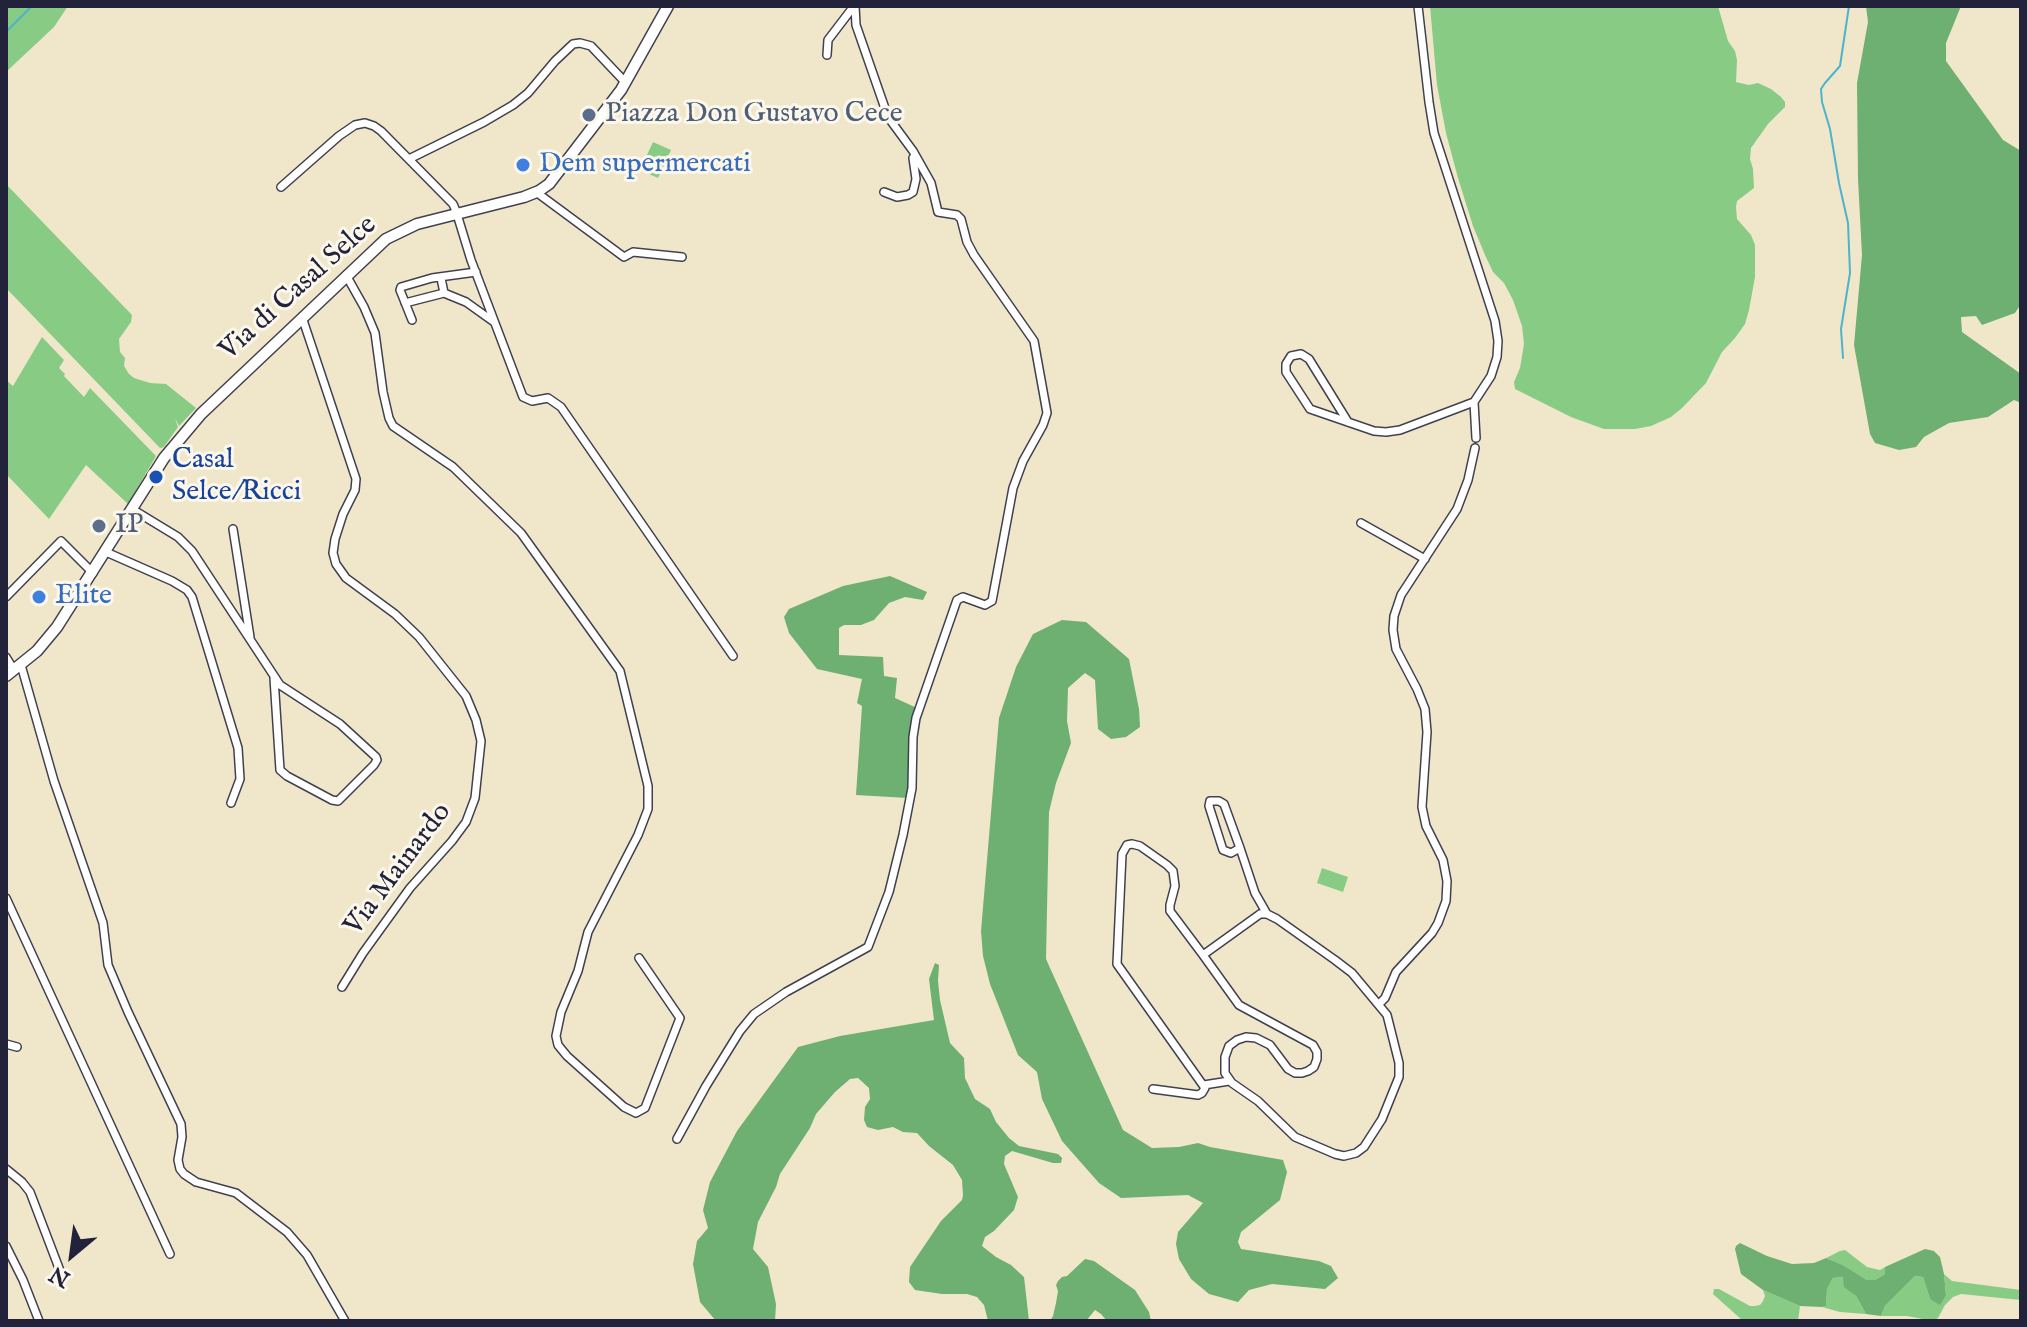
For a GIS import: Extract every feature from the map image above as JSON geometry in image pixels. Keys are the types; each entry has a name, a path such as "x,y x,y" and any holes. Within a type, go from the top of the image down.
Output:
{"main road":[{"name":"Via di Casal Selce","path":"14,670 50,637 164,458 189,425 391,236 417,224 520,199 545,187 557,176 626,83 668,6"}],"street":[{"path":"827,55 826,45 830,36 854,6"},
{"path":"677,1139 706,1086 754,1014 786,992 868,947 886,903 903,835 912,788 914,728 924,696 957,600 963,597 985,605 992,601 1013,488 1047,411 1033,339 971,250 961,219 958,215 938,212 932,185 913,151 888,117 856,25 854,6"},
{"path":"1348,422 1311,361 1301,354 1290,357 1286,372 1307,406 1315,412 1378,432 1393,432 1474,402 1495,367 1497,330 1434,133 1418,6"},
{"path":"409,159 513,105 573,44 591,46 626,83"},
{"path":"281,187 339,136 360,123 379,129 453,204 523,397 532,401 548,398 561,407 733,656"},
{"path":"884,192 897,197 913,192 916,179 913,151"},
{"path":"536,192 624,257 633,252 682,257"},
{"path":"412,320 401,287 432,278 476,272"},
{"path":"346,275 376,336 383,392 393,426 453,467 521,533 620,671 648,786 648,809 638,835 588,932 580,965 562,1008 556,1036 567,1056 624,1107 636,1113 645,1108 680,1018 639,958"},
{"path":"441,278 444,293"},
{"path":"405,303 444,293 466,302 495,324"},
{"name":"Via Mainardo","path":"302,317 356,479 356,488 341,517 335,539 333,553 336,564 349,580 395,614 419,637 466,696 480,737 476,791 468,819 410,888 342,987"},
{"path":"1379,1004 1385,998 1396,972 1432,933 1446,901 1445,865 1426,826 1422,807 1427,732 1425,709 1398,655 1393,627 1395,609 1401,595 1457,509 1468,480 1476,443 1474,402"},
{"path":"132,509 171,532 190,548 274,678 285,690 343,726 376,758 374,765 338,801 280,770 274,678"},
{"path":"1361,523 1425,559"},
{"path":"233,529 250,639"},
{"path":"6,597 61,541 93,573"},
{"path":"106,552 172,581 186,589 192,597 238,748 240,779 231,803"},
{"path":"6,657 14,670 103,923 108,965 180,1122 180,1169 196,1182 236,1193 287,1232 307,1255 345,1321"},
{"path":"1153,1089 1198,1095 1203,1092 1204,1085 1117,964 1122,853 1127,845 1133,844 1139,845 1172,870 1175,886 1170,911 1241,1006 1311,1044 1318,1054 1312,1069 1297,1073 1288,1069 1265,1042 1252,1037 1241,1038 1231,1044 1225,1054 1224,1068 1229,1081 1256,1099 1295,1137 1348,1156 1364,1147 1382,1119 1400,1076 1393,1031 1387,1015 1352,973 1267,914 1255,893 1240,848 1224,804 1210,801 1223,850 1231,853 1240,848"},
{"path":"6,898 170,1254"},
{"path":"1203,955 1260,914 1267,914"},
{"path":"6,1044 17,1047"},
{"path":"1204,1085 1229,1081"},
{"path":"6,1169 30,1192 62,1276"},
{"path":"6,1246 39,1321"}],"green space":[{"path":"6,6 68,6 54,27 6,72"},
{"path":"1430,6 1718,6 1728,41 1735,51 1736,82 1749,85 1758,83 1771,89 1785,102 1785,107 1751,148 1754,188 1737,201 1737,219 1751,235 1755,245 1755,277 1745,324 1722,352 1706,383 1671,417 1635,429 1604,429 1571,417 1515,389 1524,344 1522,326 1513,300 1485,255 1458,178 1437,85"},
{"path":"1866,6 1961,6 1946,43 1946,61 2003,140 2021,151 2021,304 2015,313 1982,325 1976,316 1961,317 1962,332 2021,374 2021,403 2014,400 1988,417 1949,423 1924,437 1916,447 1899,450 1875,443 1870,434 1854,345 1862,255 1857,83 1868,22"},
{"path":"653,142 671,150 658,178 640,170"},
{"path":"6,184 132,315 131,322 119,339 120,352 125,358 124,366 129,374 150,383 166,384 196,408 179,426 175,418 178,427 164,447 160,448 6,288"},
{"path":"42,337 64,360 59,368 84,397 90,388 156,456 128,504 86,465 49,519 6,474 6,380 13,386"},
{"path":"890,576 927,592 923,600 905,597 889,603 874,620 839,628 839,655 883,657 884,676 897,678 895,698 917,708 909,741 908,798 856,795 862,706 857,703 862,679 817,669 789,633 784,617 789,609 843,586"},
{"path":"1062,620 1086,622 1129,659 1140,727 1126,737 1111,739 1098,729 1095,680 1085,673 1068,688 1067,721 1071,743 1049,812 1046,959 1123,1130 1152,1148 1198,1143 1283,1160 1287,1172 1280,1200 1241,1232 1238,1242 1241,1249 1319,1261 1331,1266 1338,1278 1325,1289 1272,1284 1249,1290 1238,1302 1209,1294 1191,1279 1179,1259 1176,1244 1178,1232 1203,1203 1188,1195 1121,1198 1099,1183 1062,1141 1042,1099 1037,1072 1018,1055 990,984 981,931 999,718 1016,667 1033,634"},
{"path":"1322,868 1348,877 1343,892 1317,883"},
{"path":"935,963 939,965 940,1000 950,1043 964,1058 965,1078 975,1099 990,1109 996,1122 1019,1146 1058,1154 1062,1158 1061,1163 1053,1163 1012,1151 1005,1156 1004,1164 1018,1197 1014,1210 985,1237 982,1246 1024,1277 1029,1321 988,1321 984,1305 977,1297 915,1290 909,1282 910,1267 941,1221 962,1200 962,1180 953,1165 917,1133 903,1132 893,1127 878,1130 867,1127 864,1120 865,1107 870,1099 869,1088 858,1078 850,1079 816,1114 780,1174 758,1222 753,1249 768,1267 776,1304 775,1321 716,1321 700,1302 693,1264 697,1241 708,1228 703,1210 710,1182 737,1131 798,1047 840,1036 934,1020 929,979"},
{"path":"1740,1243 1792,1264 1814,1263 1826,1258 1867,1280 1875,1280 1885,1274 1885,1267 1925,1249 1934,1251 1940,1257 1946,1295 1940,1305 1930,1299 1923,1277 1915,1276 1885,1306 1881,1316 1866,1314 1856,1296 1844,1287 1843,1277 1833,1278 1827,1289 1826,1306 1800,1306 1763,1290 1741,1274 1735,1249"},
{"path":"1845,1250 1867,1267 1880,1270 1885,1267 1885,1274 1875,1280 1867,1280 1826,1258"},
{"path":"1085,1259 1094,1261 1135,1290 1151,1321 1107,1321 1095,1310 1086,1321 1050,1321 1058,1281"},
{"path":"1944,1274 1952,1281 2021,1290 2021,1300 1961,1294 1953,1297 1933,1321 1907,1316 1881,1316 1885,1306 1915,1276 1923,1277 1930,1299 1946,1294"},
{"path":"1844,1277 1845,1287 1856,1296 1866,1314 1822,1307 1826,1306 1827,1289 1833,1278"},
{"path":"1714,1289 1750,1306 1760,1305 1765,1296 1763,1290 1800,1306 1798,1321 1743,1321 1713,1294"}],"waterway":[{"path":"6,32 32,6"},
{"path":"1843,358 1841,329 1850,273 1848,223 1821,89 1840,66 1849,6"}],"place":[{"name":"Piazza Don Gustavo Cece","path":"589,115"},
{"name":"Dem supermercati","path":"523,165"},
{"name":"Casal Selce/Ricci","path":"156,477"},
{"name":"IP","path":"99,526"},
{"name":"Elite","path":"39,597"}]}
